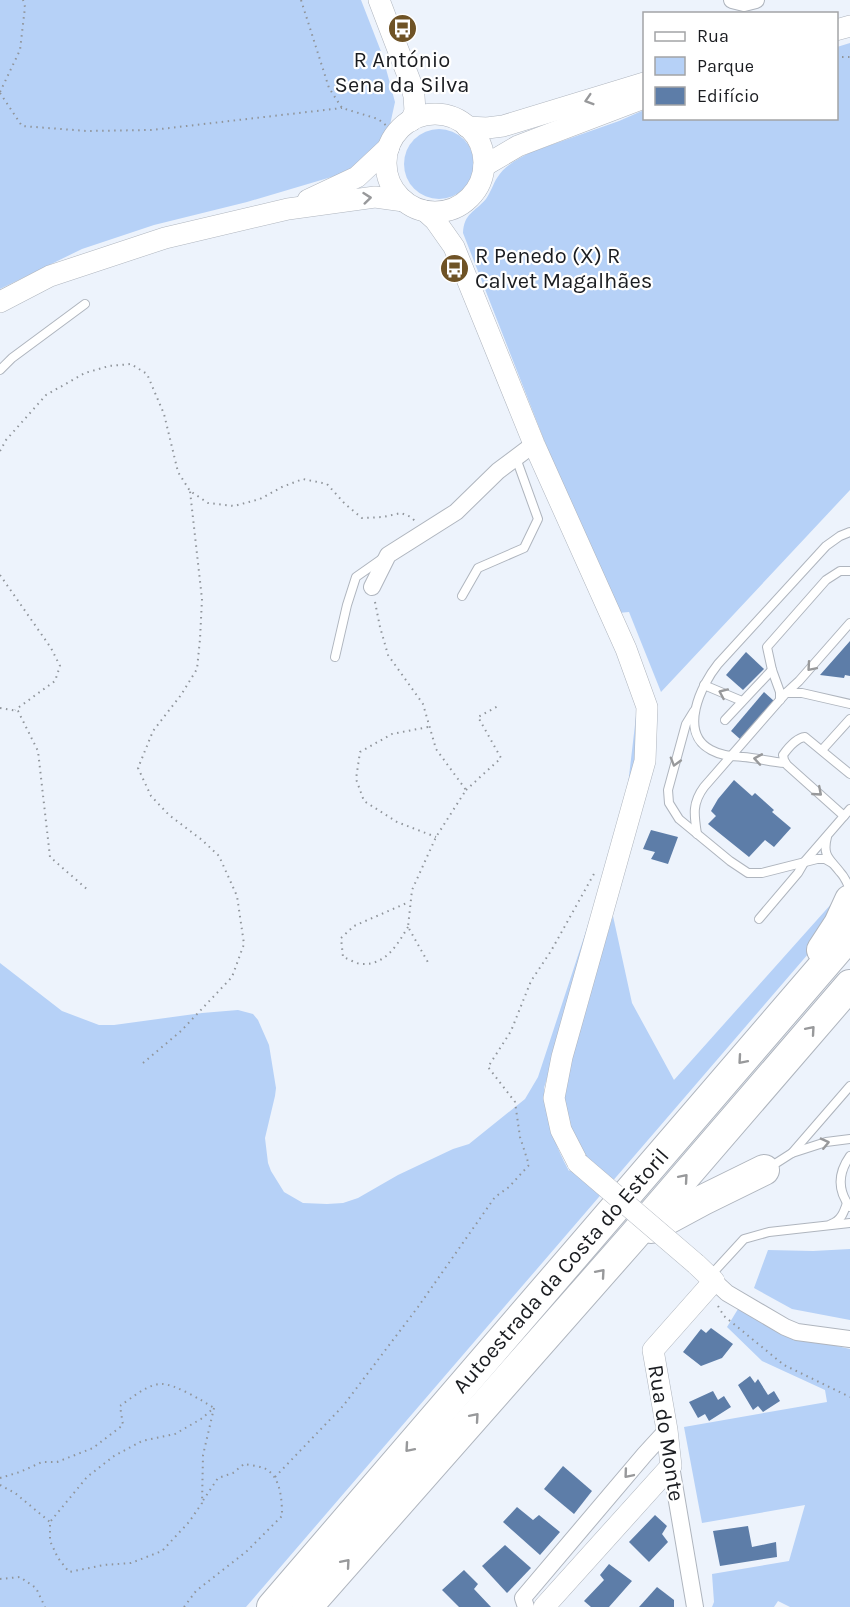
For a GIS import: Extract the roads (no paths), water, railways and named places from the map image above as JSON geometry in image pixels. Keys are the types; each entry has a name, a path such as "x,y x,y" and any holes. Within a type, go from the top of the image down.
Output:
{"highway":[{"path":"780,1016 835,931 850,900"},
{"name":"Autoestrada da Costa do Estoril","path":"272,1607 850,935"},
{"name":"Autoestrada da Costa do Estoril","path":"307,1607 632,1238 850,985"},
{"path":"632,1238 764,1170"}],"street":[{"path":"288,209 357,177 399,134 423,116 447,116 467,127 477,138 483,152 482,178 470,198 449,210 437,212 414,208 394,190 388,177 386,162 399,134 415,111 414,96 379,0"},
{"path":"732,0 744,3 756,0"},
{"path":"410,81 425,106 436,115"},
{"path":"467,127 503,126 643,84"},
{"path":"484,166 518,146 643,99"},
{"path":"0,302 50,276 165,238 288,209 375,197 404,201"},
{"path":"460,205 454,217 451,234 454,247 534,444 626,649 647,707 645,761 562,1057 554,1098 561,1130 578,1163 711,1279 785,1327 797,1332 850,1339"},
{"path":"425,211 435,220 454,247"},
{"path":"372,587 388,555 456,513 498,471 534,444"},
{"name":"Rua do Monte","path":"695,1607 653,1350 711,1279"},
{"path":"526,1607 523,1598 667,1430"},
{"path":"544,1607 671,1466"}],"lane":[{"path":"0,370 12,358 85,304"},
{"path":"462,596 478,568 524,548 538,519 516,458"},
{"path":"759,919 847,812 785,763 730,756 711,750 699,739 694,725 696,708 704,685 718,664 826,546 850,532"},
{"path":"336,657 347,605 356,577 388,555"},
{"path":"783,697 772,669 767,646 826,580 840,571 850,571"},
{"path":"697,834 694,806 704,787 850,623"},
{"path":"725,720 772,669"},
{"path":"704,685 742,701"},
{"path":"783,697 802,693 850,704"},
{"path":"696,708 686,724 667,794 670,805 681,822 735,866 748,873 762,873 821,859 832,863"},
{"path":"822,750 850,719"},
{"path":"785,763 784,754 800,738 808,738 850,774"},
{"path":"827,837 826,852 850,889"},
{"path":"792,1153 850,1086"},
{"path":"764,1170 792,1153 826,1142 850,1139"},
{"path":"819,1227 835,1222 849,1205 841,1191 840,1178 850,1155"},
{"path":"711,1279 744,1239 770,1232 850,1223"}],"place":[{"name":"R António Sena da Silva","path":"402,28"},
{"name":"R Penedo (X) R Calvet Magalhães","path":"454,269"}]}
